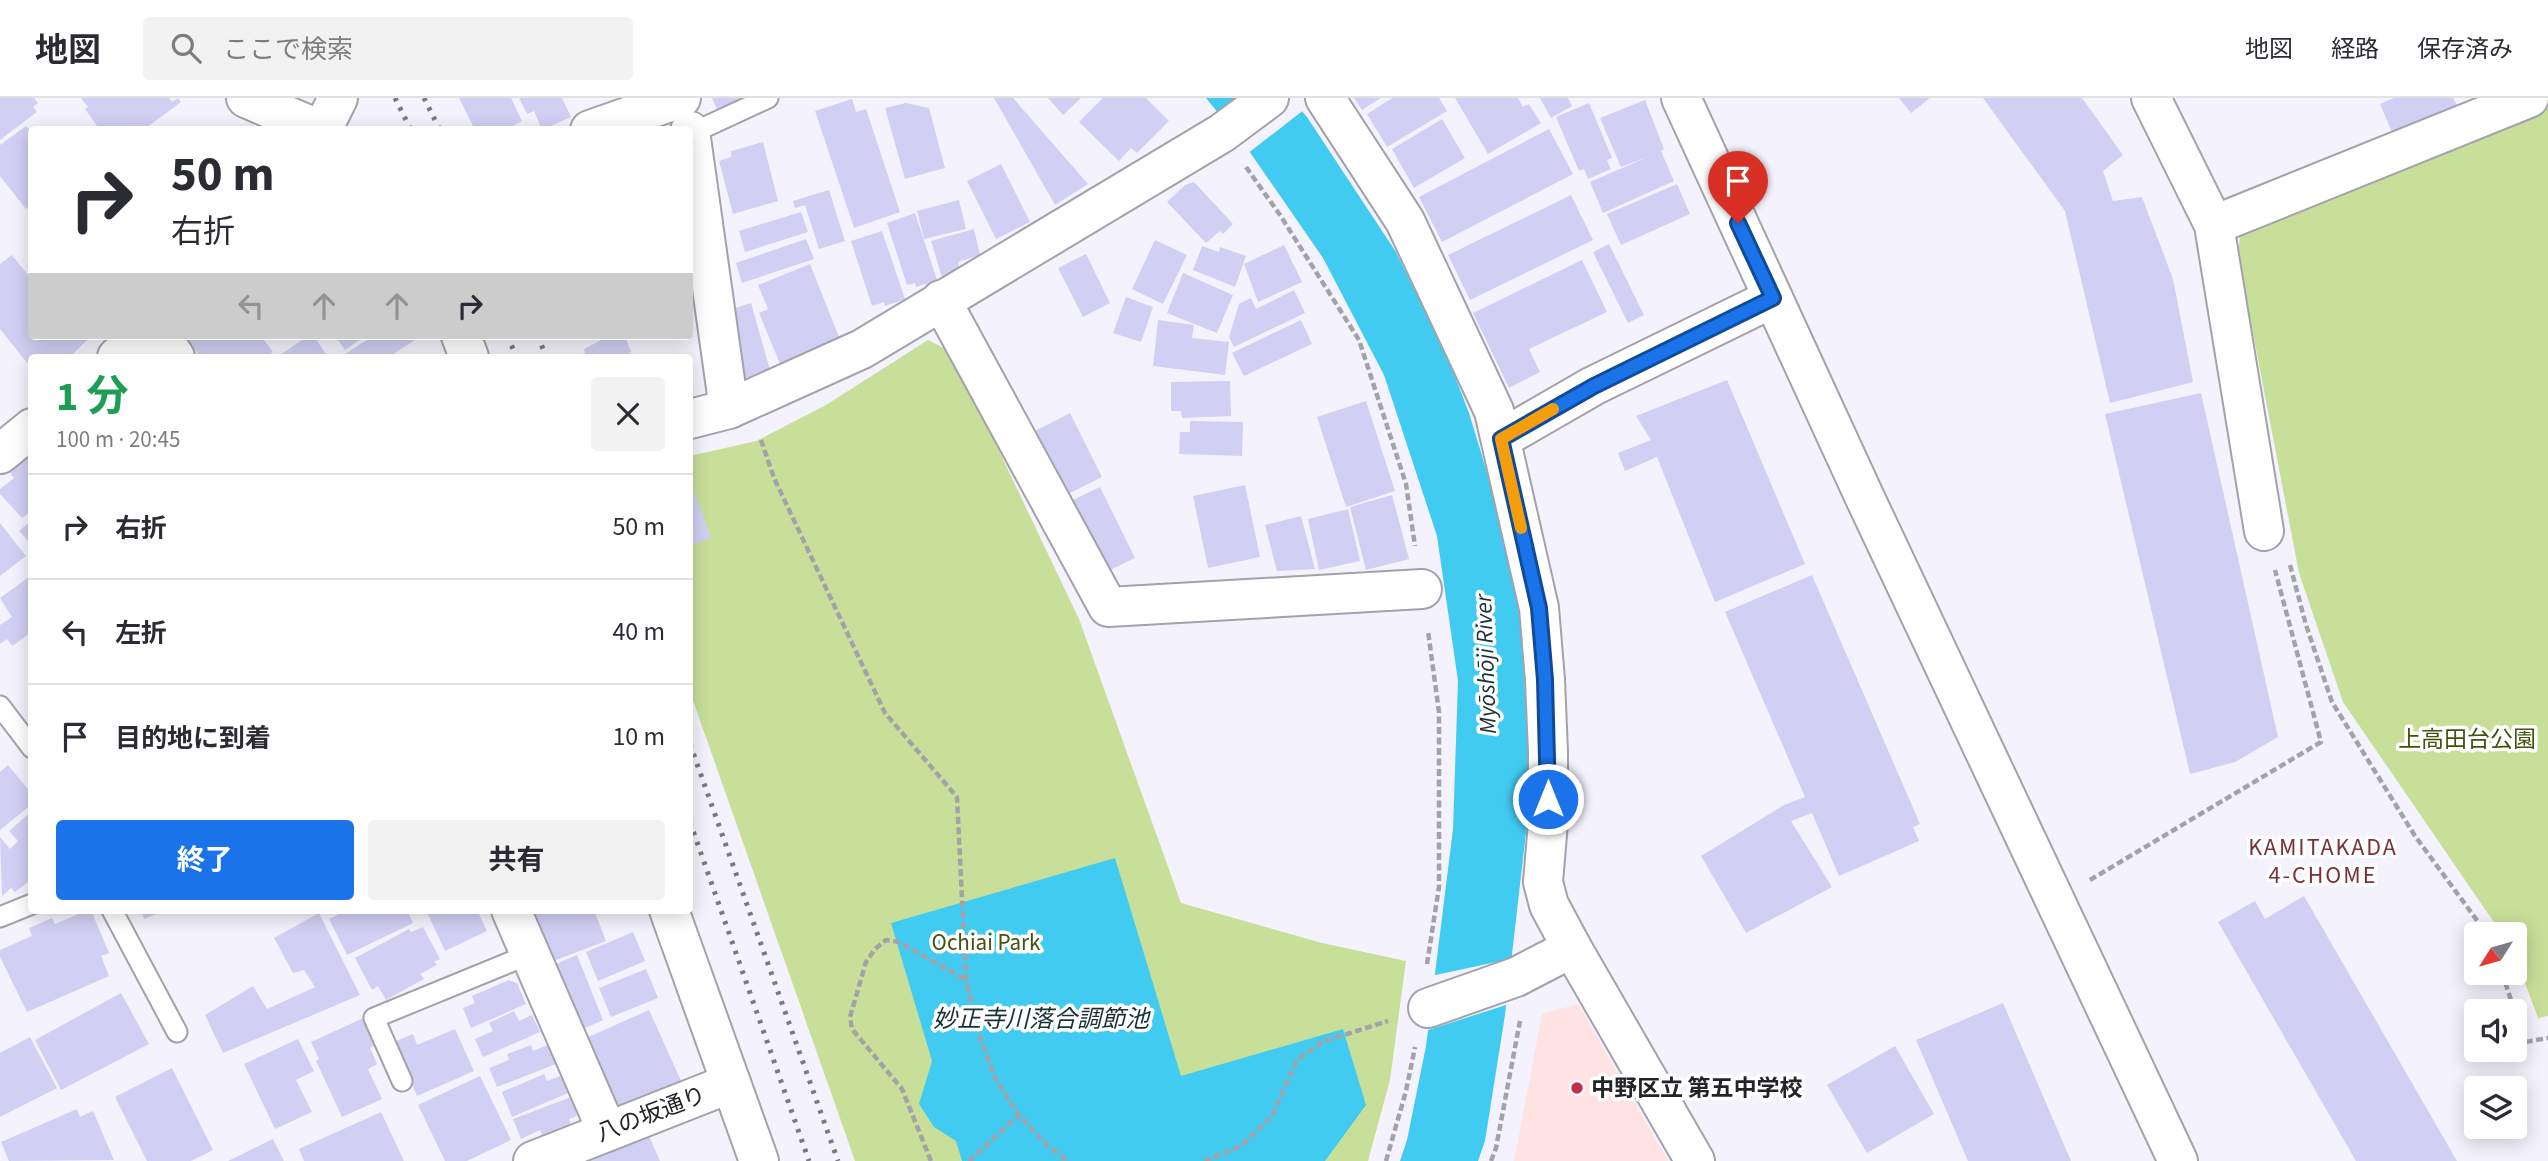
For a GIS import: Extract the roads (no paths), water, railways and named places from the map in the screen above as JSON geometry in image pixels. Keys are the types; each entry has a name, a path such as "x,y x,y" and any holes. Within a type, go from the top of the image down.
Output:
{"street":[{"path":"246,98 312,126"},
{"path":"323,126 338,98"},
{"path":"602,126 683,98 689,126"},
{"path":"693,418 738,405 862,349 1226,130 1269,98"},
{"path":"1325,98 1405,221 1494,411 1539,608 1548,752 1548,823 1543,882 1549,905 1695,1161"},
{"path":"1681,98 2178,1161"},
{"path":"2151,98 2214,225 2264,531"},
{"path":"2214,225 2504,103"},
{"path":"693,149 738,405"},
{"path":"1501,439 1594,386 1773,298"},
{"path":"942,300 1108,607 1422,589"},
{"path":"121,354 137,340"},
{"path":"0,454 28,431"},
{"path":"513,914 607,1131"},
{"path":"670,914 759,1161"},
{"path":"1424,1009 1516,977 1572,948"},
{"name":"八の坂通り","path":"533,1161 731,1083"}],"lane":[{"path":"693,131 768,98"},
{"path":"0,706 28,743"},
{"path":"0,917 28,906"},
{"path":"114,914 177,1032"},
{"path":"402,1081 374,1018 530,954"}],"water":[{"name":"Myōshōji River","path":"1206,98 1291,98 1307,117 1396,252 1447,356 1469,413 1500,515 1520,615 1531,789 1505,1015 1485,1141 1478,1161 1400,1161 1407,1140 1426,1046 1453,829 1458,681 1437,536 1384,375 1323,258 1249,151"},
{"name":"妙正寺川落合調節池","path":"1115,858 1181,1076 1343,1029 1366,1105 1325,1161 962,1161 956,1141 934,1127 919,1104 932,1061 891,923"}],"railway":[{"path":"395,98 409,126"},
{"path":"424,98 438,126"},
{"path":"509,340 516,354"},
{"path":"539,340 546,354"},
{"path":"693,752 838,1161"},
{"path":"693,831 809,1161"}],"place":[{"name":"中野区立 第五中学校","path":"1577,1088"}],"district":[{"name":"KAMITAKADA 4-CHOME","path":"2323,861"}],"park label":[{"name":"上高田台公園","path":"2467,739"},
{"name":"Ochiai Park","path":"986,942"}]}
